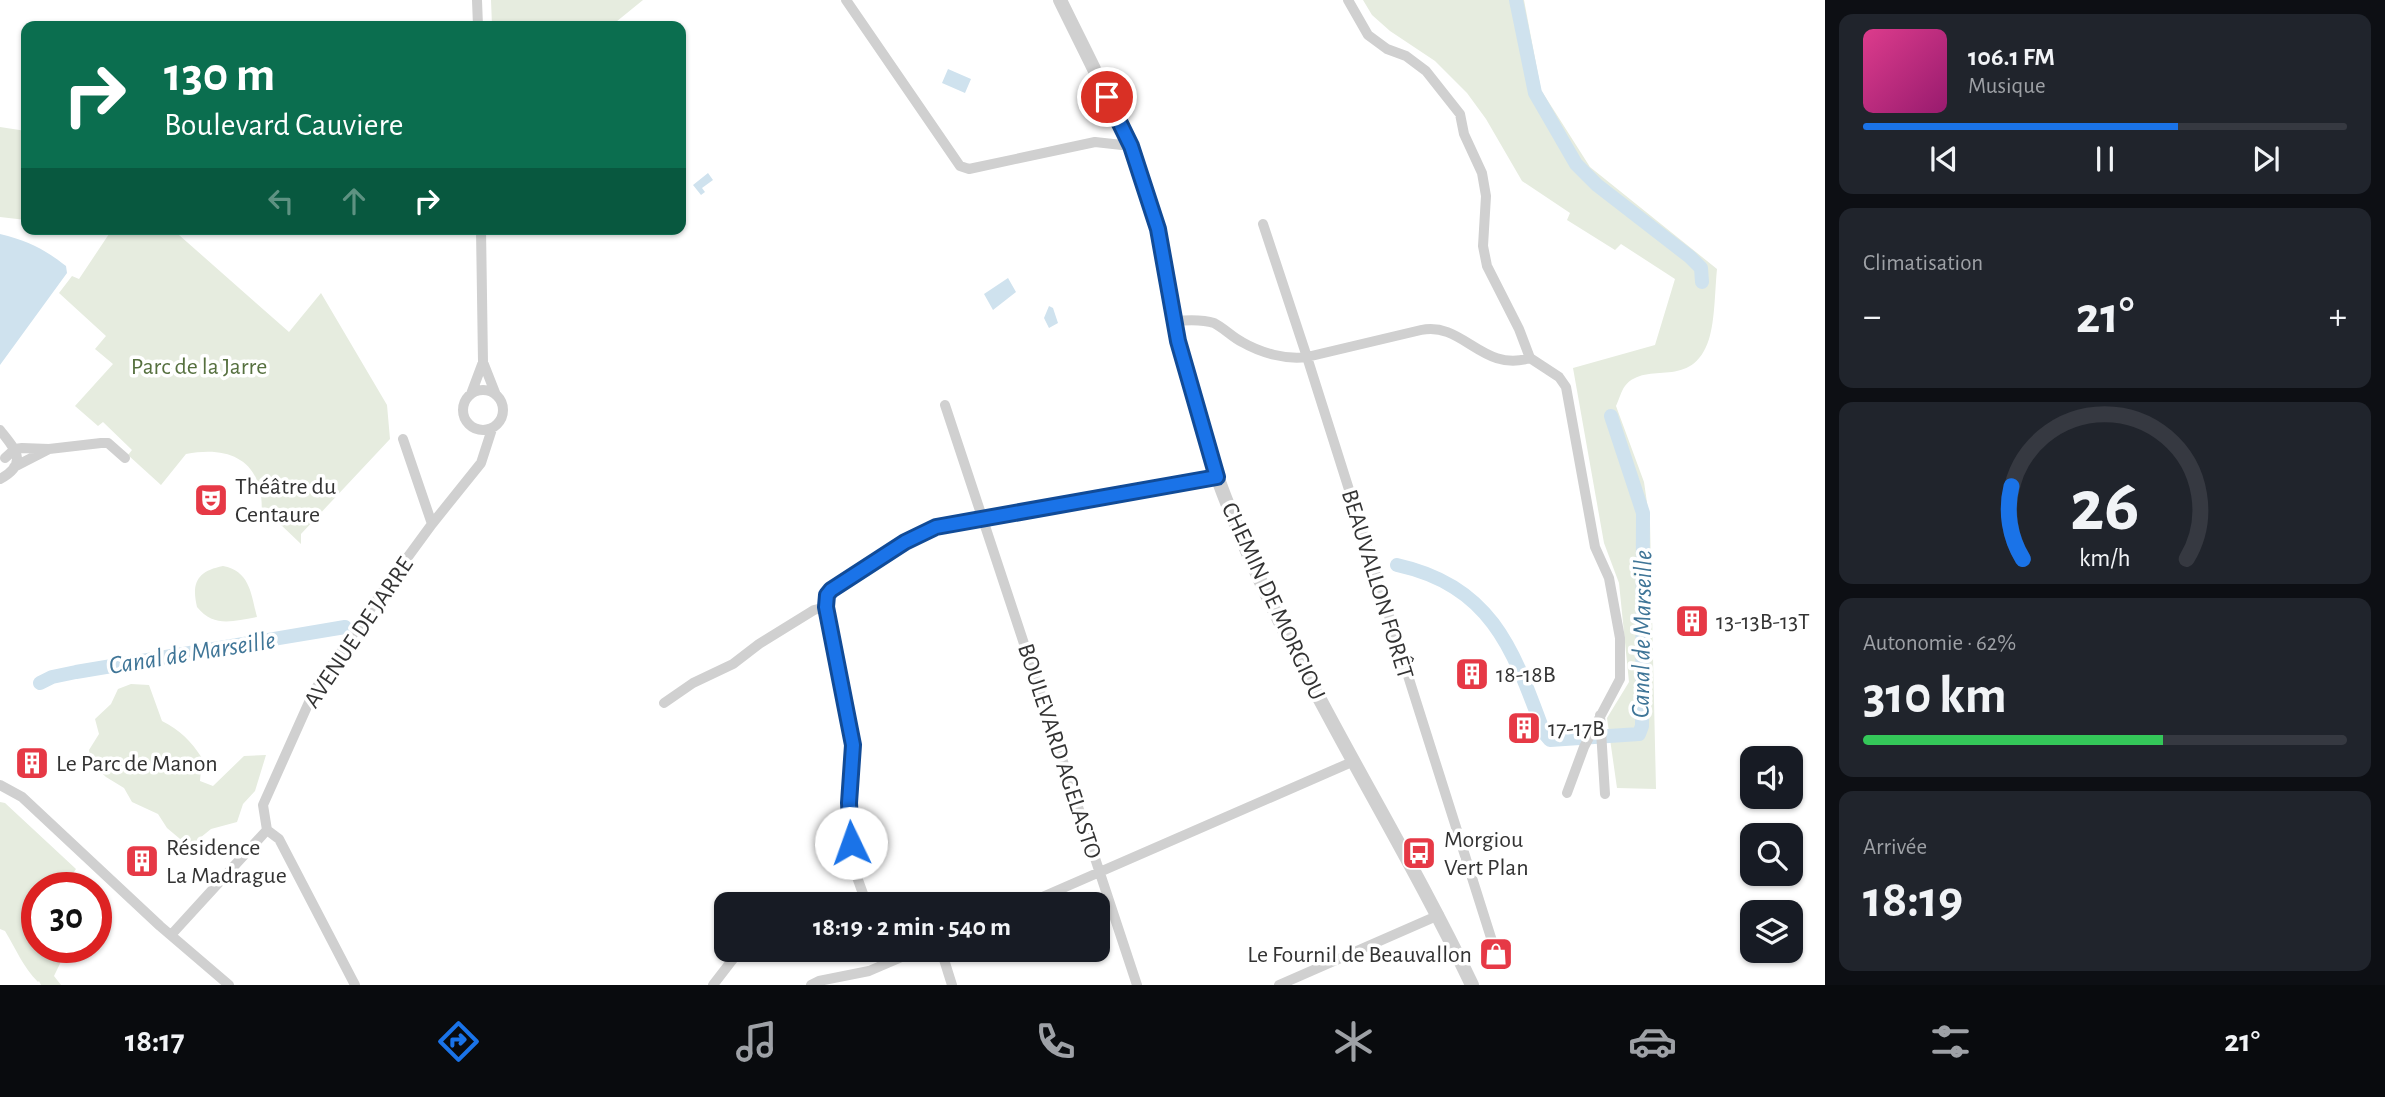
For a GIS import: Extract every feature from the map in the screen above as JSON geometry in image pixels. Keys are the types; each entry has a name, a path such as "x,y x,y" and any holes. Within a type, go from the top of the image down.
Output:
{"street":[{"path":"477,0 478,21"},
{"path":"846,0 960,166 969,169 1094,142 1131,146"},
{"name":"CHEMIN DE MORGIOU","path":"1060,0 1131,146 1158,229 1175,321 1217,477 1245,548 1352,762 1439,915 1472,985"},
{"path":"1348,0 1368,35 1387,49 1406,56 1426,71 1460,114 1464,134 1482,173 1486,196 1484,255 1487,266 1519,328 1530,358 1559,377 1566,387 1595,547 1609,578 1620,638 1620,679 1584,747 1567,793"},
{"name":"BEAUVALLON FORÊT","path":"1263,224 1493,944"},
{"path":"481,235 482,362 463,412 471,427 479,430 492,429 502,419 503,411 482,362"},
{"path":"1175,321 1215,324 1242,343 1269,354 1289,357 1307,357 1437,328 1494,359 1515,363 1530,358"},
{"path":"471,394 484,390 496,395"},
{"name":"BOULEVARD AGELASTO","path":"945,405 1137,985"},
{"name":"AVENUE DE JARRE","path":"267,830 263,805 314,691 432,524 481,463 492,429"},
{"path":"479,430 487,446"},
{"path":"3,433 17,455 14,467"},
{"path":"3,433 5,458"},
{"path":"404,439 432,524"},
{"path":"0,470 5,458 15,449 49,449 108,443 125,458"},
{"path":"0,479 14,467 49,449"},
{"path":"862,892 852,863 849,803 853,745 826,606 827,595 835,585 905,542 936,527 1217,477"},
{"path":"664,703 733,664 759,644 814,610 826,606"},
{"path":"1600,715 1605,794"},
{"path":"1054,892 1352,762"},
{"path":"0,785 22,797 229,985"},
{"path":"171,935 267,830 279,839 355,985"},
{"path":"1279,985 1439,915"},
{"path":"713,985 731,962"},
{"path":"945,962 952,985"},
{"path":"811,985 869,971 888,963"}],"green space":[{"path":"491,0 643,0 617,21 492,21"},
{"path":"1363,0 1524,0 1541,90 1590,167 1717,269 1711,332 1701,355 1692,365 1681,370 1634,378 1625,386 1616,406 1644,482 1650,523 1656,789 1617,788 1607,718 1629,682 1619,583 1604,543 1573,368 1655,345 1675,279 1621,244 1615,250 1567,220 1570,213 1522,181 1486,119 1467,93 1435,61 1390,31 1372,15"},
{"path":"0,127 21,130 21,219 0,217"},
{"name":"Parc de la Jarre","path":"108,235 179,235 289,332 321,293 387,405 390,439 301,534 301,544 280,524 261,520 259,486 245,463 234,457 204,452 186,454 161,485 128,455 132,450 103,422 98,426 75,406 113,364 95,349 106,336 59,293 72,276 79,279"},
{"path":"223,566 244,578 251,592 257,617 232,621 217,620 203,614 197,607 195,591 198,579 208,571"},
{"path":"131,684 149,685 162,721 180,732 198,752 202,758 200,781 213,786 244,756 266,755 255,791 243,804 237,822 211,829 195,842 186,844 167,828 158,814 132,802 124,788 106,777 91,763 89,750 99,734 95,719 111,704 118,689"},
{"path":"0,802 5,803 76,869 74,872 21,872 21,959 5,931 0,929"},
{"path":"60,963 54,976 61,985 41,985 24,964"}],"water":[{"path":"948,69 971,79 965,93 942,83"},
{"path":"708,173 713,180 702,188 705,192 701,195 693,185"},
{"path":"0,234 27,242 42,250 66,266 67,273 0,365"},
{"path":"1008,278 1016,292 993,310 984,294"},
{"path":"1049,306 1053,308 1058,323 1049,328 1044,318"}],"waterway":[{"name":"Canal de Marseille","path":"1516,0 1535,93 1576,164 1597,185 1690,257 1701,268 1702,282"},
{"name":"Canal de Marseille","path":"1397,565 1430,575 1456,589 1478,606 1510,650 1544,733 1550,740 1639,734 1642,726 1643,513 1611,416"},
{"name":"Canal de Marseille","path":"40,683 52,677 76,672 345,627"}],"place":[{"name":"Théâtre du Centaure","path":"211,500"},
{"name":"13-13B-13T","path":"1692,621"},
{"name":"18-18B","path":"1472,674"},
{"name":"17-17B","path":"1524,728"},
{"name":"Le Parc de Manon","path":"32,763"},
{"name":"Morgiou Vert Plan","path":"1419,853"},
{"name":"Résidence La Madrague","path":"142,861"},
{"name":"Le Fournil de Beauvallon","path":"1496,954"}],"route":[{"path":"851,843 849,803 853,745 826,607 827,595 835,585 905,542 946,524 1217,477 1178,341 1168,273 1158,229 1131,146 1107,97"}]}
